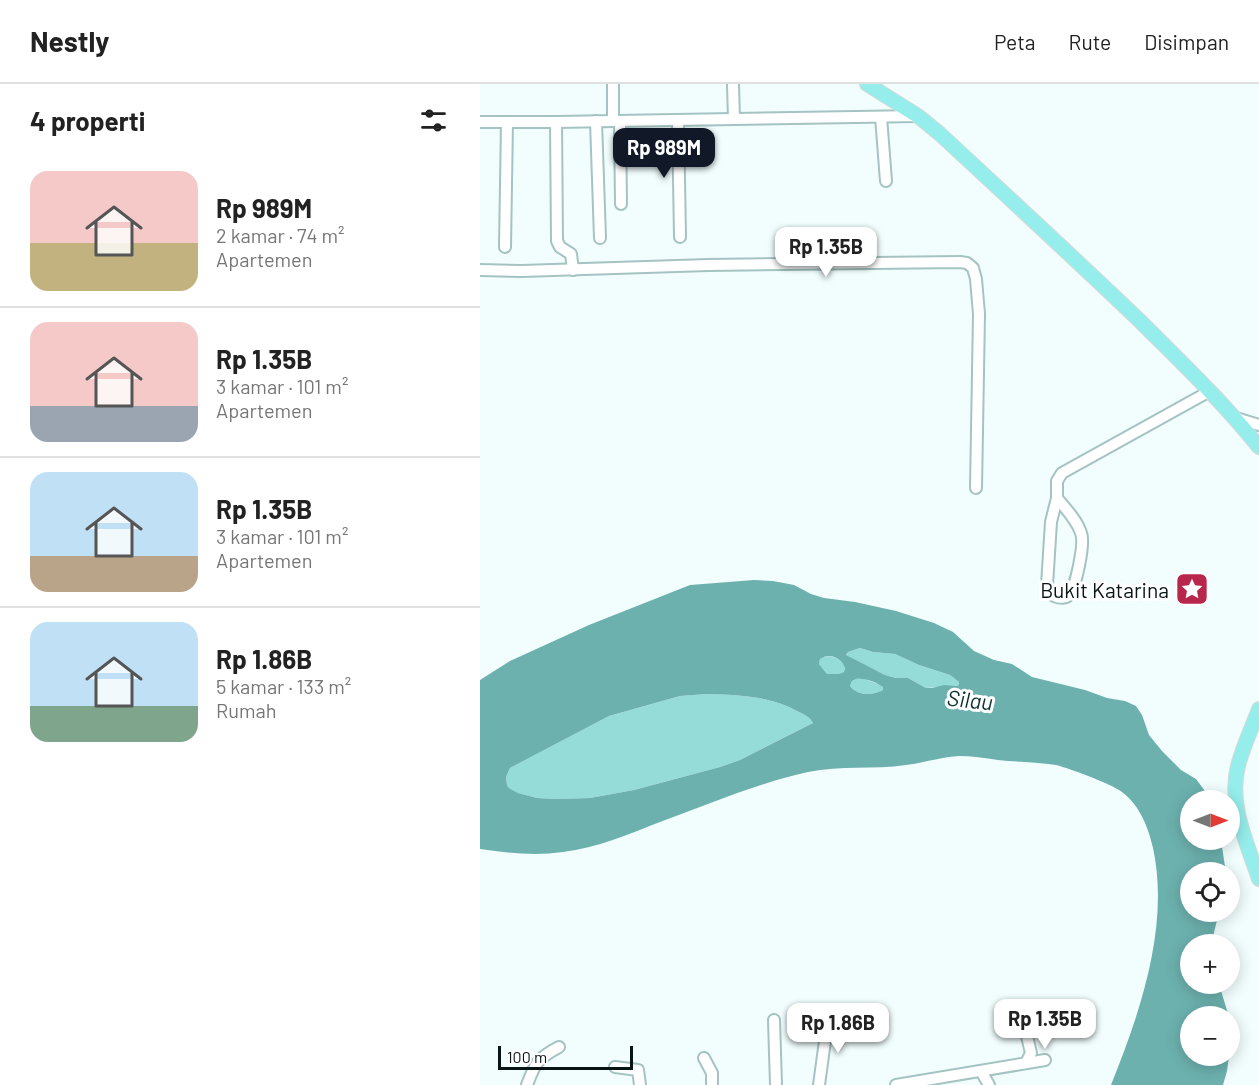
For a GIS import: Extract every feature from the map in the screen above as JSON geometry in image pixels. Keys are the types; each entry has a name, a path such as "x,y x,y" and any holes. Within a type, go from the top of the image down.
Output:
{"main road":[{"path":"867,84 918,116 940,134 1068,251 1210,391 1259,447"},
{"path":"1259,709 1237,767 1235,783 1238,811 1259,879"}],"street":[{"path":"613,84 621,204"},
{"path":"733,84 734,119"},
{"path":"480,122 918,116"},
{"path":"881,117 886,181"},
{"path":"678,120 680,237"},
{"path":"596,121 600,238"},
{"path":"505,247 507,122"},
{"path":"556,122 558,241 560,247 571,254 573,270"},
{"path":"480,270 967,263 973,268 976,279 979,314 976,488"},
{"path":"1057,498 1079,528 1083,542 1083,550 1072,589 1064,598 1051,594 1047,585 1050,522 1057,498 1057,481 1062,473 1210,391"},
{"path":"1236,418 1259,425"},
{"path":"819,1085 828,1019"},
{"path":"774,1020 776,1085"},
{"path":"1026,1063 1031,1053 1026,1032 1051,1025"},
{"path":"527,1085 534,1067 543,1056 559,1047"},
{"path":"704,1058 712,1073 712,1085"},
{"path":"896,1085 1045,1060"},
{"path":"615,1067 638,1070 640,1085"},
{"path":"981,1071 989,1085"}],"shaded area":[{"path":"860,648 895,654 950,675 959,682 959,685 926,688 908,678 885,675 846,656 848,652"},
{"path":"826,656 840,661 845,668 844,672 827,674 819,664 820,659"},
{"path":"856,679 864,679 881,685 883,690 870,694 857,692 850,686"},
{"path":"707,694 743,696 777,703 805,715 813,723 740,760 634,790 590,798 556,799 537,798 518,793 507,785 506,777 510,768 609,716 680,696"}],"water":[{"name":"Silau","path":"754,580 773,581 794,585 824,598 896,611 934,623 953,632 974,651 994,660 1012,664 1032,677 1125,701 1136,706 1149,735 1162,751 1181,770 1196,779 1204,790 1180,790 1180,850 1223,850 1224,862 1180,862 1180,922 1217,922 1214,934 1180,934 1180,994 1222,994 1226,1006 1180,1006 1180,1066 1228,1066 1223,1085 1111,1085 1142,999 1155,938 1158,908 1153,848 1142,816 1126,795 1106,783 1056,765 959,756 894,766 820,770 752,788 625,836 588,847 542,854 480,849 480,680 510,661 589,625 690,585","holes":["860,648 895,654 950,675 959,682 959,685 926,688 908,678 885,675 846,655","826,656 842,662 844,672 827,674 819,664 820,659","856,679 870,681 883,687 883,690 870,694 857,692 850,686","707,694 743,696 777,703 801,713 813,723 740,760 634,790 590,798 556,799 537,798 518,793 507,785 506,777 510,768 609,716 680,696"]}],"place":[{"name":"Bukit Katarina","path":"1192,589"}]}
